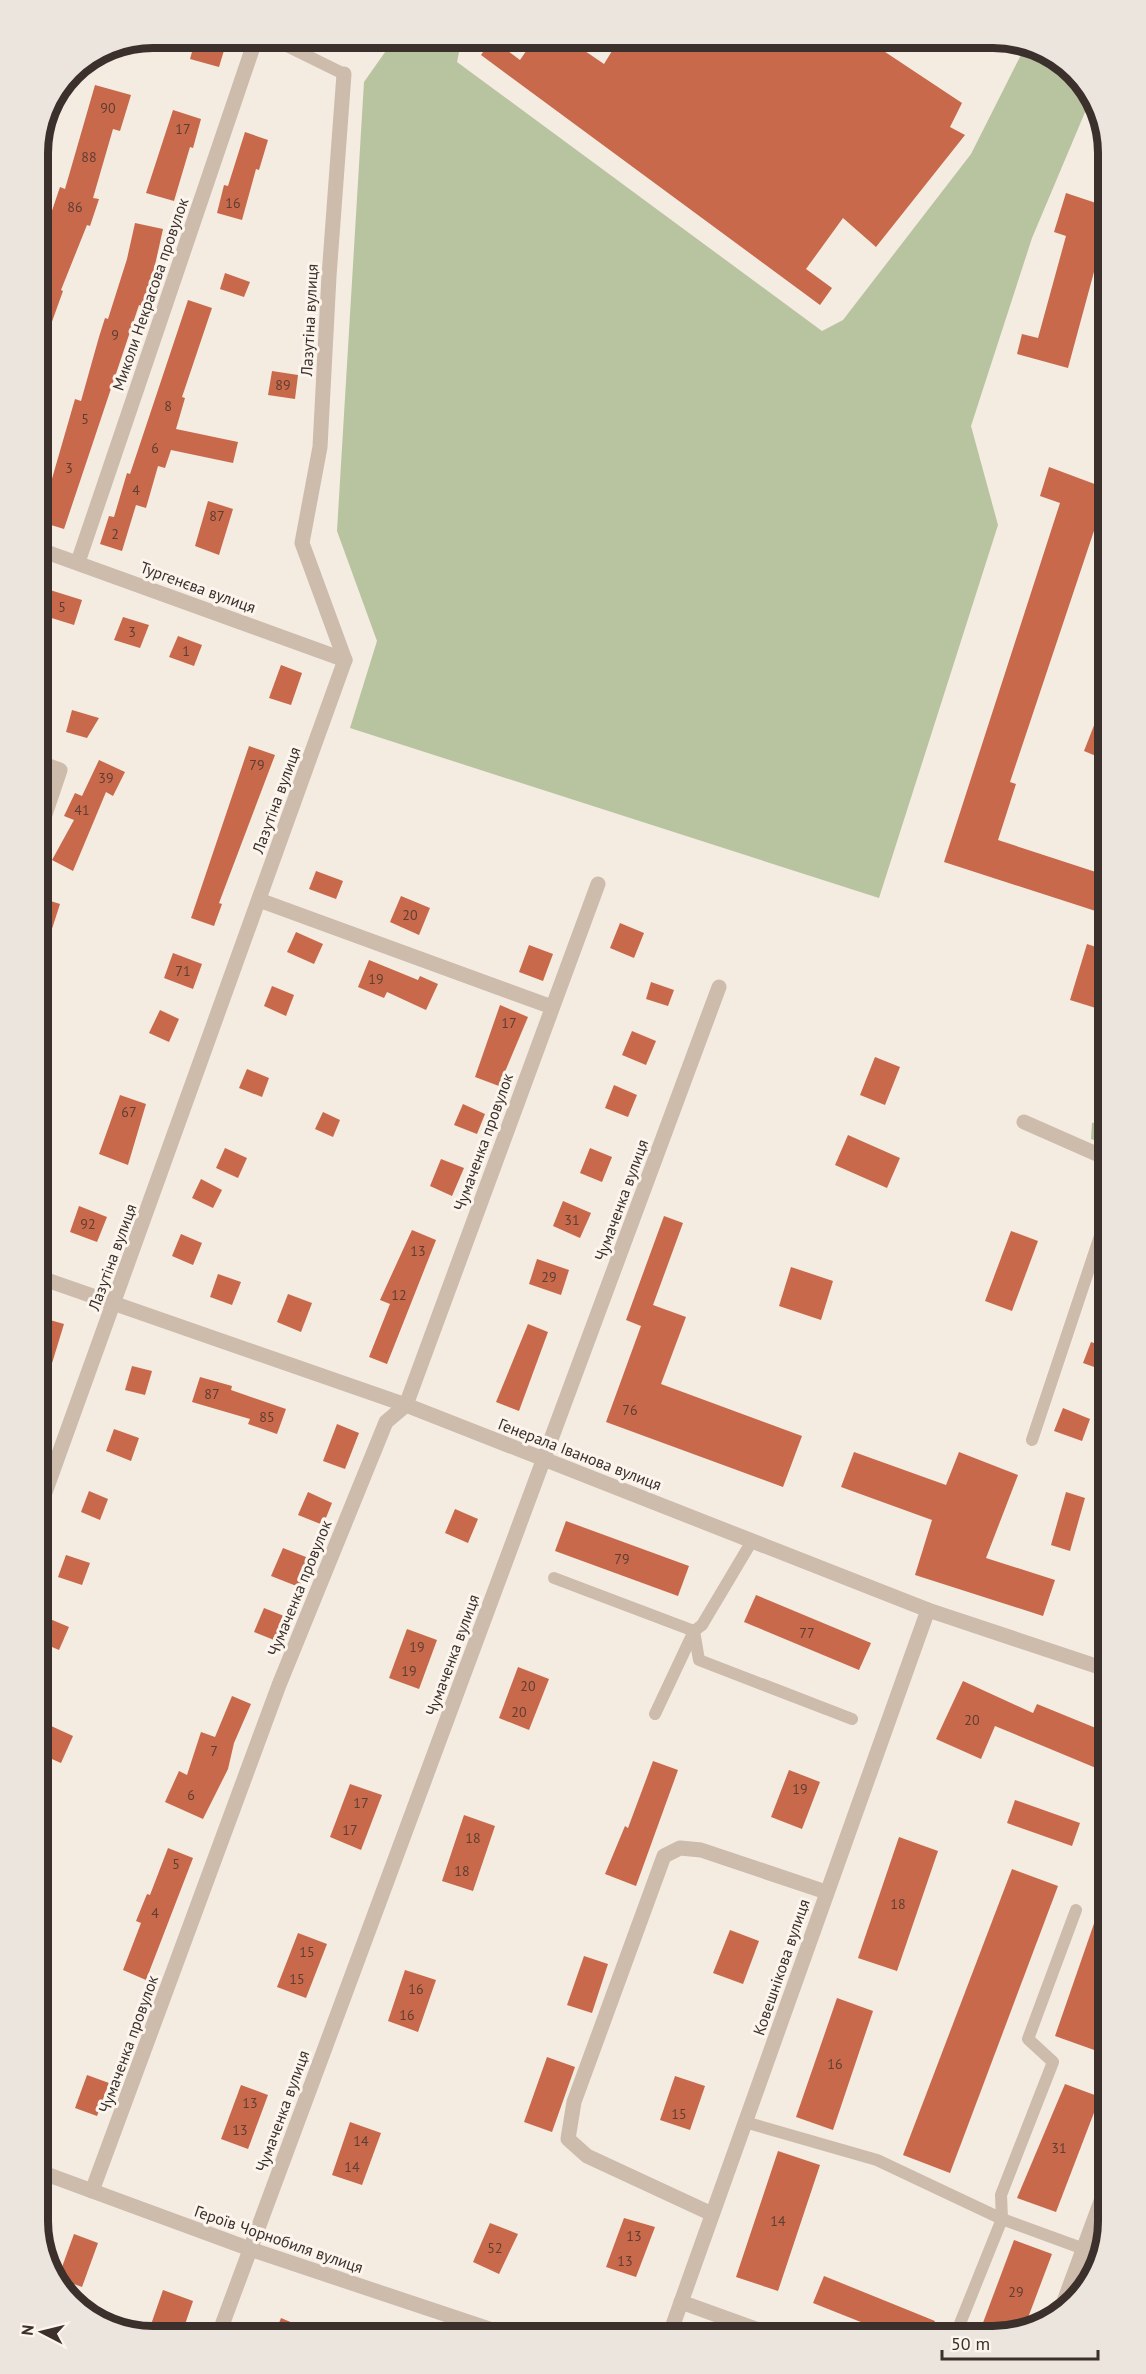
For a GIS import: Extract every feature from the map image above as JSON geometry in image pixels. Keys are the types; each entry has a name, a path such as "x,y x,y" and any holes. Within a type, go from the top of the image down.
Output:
{"street":[{"name":"Миколи Некрасова провулок","path":"78,562 253,48"},
{"name":"Лазутіна вулиця","path":"48,1485 345,660 302,543 320,447 329,276 344,74"},
{"name":"Тургенєва вулиця","path":"48,552 345,660"},
{"path":"48,766 60,770 48,805"},
{"name":"Чумаченка провулок","path":"92,2191 284,1674 386,1422 406,1405 598,884"},
{"path":"260,900 552,1007"},
{"name":"Чумаченка вулиця","path":"222,2326 719,987"},
{"path":"1024,1122 1098,1155"},
{"name":"Генерала Іванова вулиця","path":"48,1281 406,1405 928,1610 1098,1667"},
{"name":"Ковешнікова вулиця","path":"673,2326 928,1610"},
{"path":"712,2214 587,2156 568,2139 574,2102 664,1856 680,1848 701,1850 826,1892"},
{"name":"Героїв Чорнобиля вулиця","path":"48,2175 250,2249 480,2326"},
{"path":"1067,2295 1098,2210"},
{"path":"681,2302 748,2326"}],"lane":[{"path":"291,48 344,74"},
{"path":"1032,1440 1098,1242"},
{"path":"655,1714 694,1631 702,1625 752,1541"},
{"path":"554,1578 694,1631"},
{"path":"694,1631 699,1660 852,1719"},
{"path":"959,2326 1002,2219 1001,2195 1053,2062 1028,2039 1076,1910"},
{"path":"745,2122 877,2160 1002,2219 1084,2249"}],"green space":[{"path":"388,48 460,48 457,62 822,331 843,320 971,154 1022,53 1039,59 1062,74 1084,100 1087,107 1032,238 971,426 998,525 879,898 350,728 377,641 337,531 364,82"},
{"path":"1098,1122 1098,1141 1091,1139 1092,1123"}],"building":[{"path":"193,48 225,48 219,67 190,59"},
{"path":"486,48 504,48 520,60 528,48 581,48 604,64 614,48 879,48 962,103 950,127 965,135 876,247 843,218 806,269 832,288 820,305 481,55"},
{"path":"95,85 131,95 120,131 113,129 93,198 99,199 90,226 87,225 61,290 63,291 48,333 48,222 60,187 65,189"},
{"path":"173,110 201,119 174,201 146,193"},
{"path":"245,132 268,140 259,170 256,169 242,220 217,213 224,185 228,186"},
{"path":"1066,193 1098,204 1098,257 1068,368 1017,354 1022,334 1038,338 1066,236 1054,232"},
{"path":"135,223 163,229 144,307 139,305 64,529 48,524 48,493 75,399 81,401 105,318 108,319 127,259"},
{"path":"225,273 250,282 244,297 220,289"},
{"path":"188,300 212,308 182,397 185,398 176,429 238,442 233,463 171,450 165,468 158,466 146,508 136,505 122,551 100,544 109,516 114,517 127,473 130,474"},
{"path":"272,371 298,375 295,399 268,395"},
{"path":"1049,467 1098,485 1098,519 1010,782 1016,784 998,840 1098,873 1098,912 944,862 1060,503 1040,496"},
{"path":"208,501 233,509 219,555 195,546"},
{"path":"50,590 82,600 74,625 48,617"},
{"path":"123,617 149,625 140,648 114,640"},
{"path":"178,636 202,645 194,666 169,657"},
{"path":"281,665 302,673 291,705 269,698"},
{"path":"72,710 99,718 87,738 66,732"},
{"path":"1098,715 1098,757 1084,751"},
{"path":"249,746 275,755 219,903 222,904 214,926 191,918"},
{"path":"99,760 125,772 113,796 106,792 73,871 52,860 74,820 64,816 75,793 82,796"},
{"path":"316,871 343,881 336,899 309,889"},
{"path":"401,896 430,908 419,935 390,922"},
{"path":"48,900 60,904 48,941"},
{"path":"620,923 644,933 634,958 610,948"},
{"path":"296,932 323,944 314,964 287,952"},
{"path":"1087,944 1098,948 1098,1009 1070,1000"},
{"path":"529,945 553,954 543,981 519,972"},
{"path":"173,953 202,964 193,989 164,978"},
{"path":"369,960 418,980 420,976 438,984 426,1010 387,992 384,998 358,987"},
{"path":"651,982 674,990 668,1006 646,999"},
{"path":"272,986 294,995 286,1016 264,1006"},
{"path":"500,1005 528,1017 499,1086 475,1077"},
{"path":"160,1010 179,1019 169,1042 149,1033"},
{"path":"632,1031 656,1041 646,1065 622,1055"},
{"path":"875,1057 900,1067 885,1105 860,1095"},
{"path":"247,1069 269,1078 262,1097 239,1088"},
{"path":"614,1085 637,1095 628,1117 605,1108"},
{"path":"120,1095 146,1104 128,1165 99,1154"},
{"path":"463,1104 485,1114 477,1134 454,1125"},
{"path":"323,1112 340,1120 333,1137 315,1129"},
{"path":"848,1135 900,1158 887,1188 835,1165"},
{"path":"225,1148 247,1158 238,1178 216,1168"},
{"path":"590,1148 612,1157 602,1182 580,1173"},
{"path":"441,1159 464,1168 452,1196 430,1186"},
{"path":"201,1179 222,1190 213,1208 192,1198"},
{"path":"563,1201 591,1213 580,1238 553,1226"},
{"path":"79,1206 107,1217 97,1242 70,1232"},
{"path":"664,1216 683,1223 653,1305 686,1317 661,1384 802,1436 783,1487 606,1422 641,1326 626,1320"},
{"path":"412,1230 436,1240 387,1364 369,1357 390,1304 380,1300"},
{"path":"1011,1231 1038,1241 1012,1311 985,1301"},
{"path":"181,1234 202,1243 193,1265 172,1256"},
{"path":"537,1259 569,1270 561,1295 529,1284"},
{"path":"791,1267 833,1281 821,1320 779,1306"},
{"path":"218,1274 241,1282 232,1305 210,1297"},
{"path":"288,1294 312,1303 301,1332 277,1322"},
{"path":"48,1319 64,1324 48,1376"},
{"path":"528,1324 548,1332 519,1411 496,1402"},
{"path":"1091,1342 1098,1344 1098,1368 1083,1363"},
{"path":"132,1366 152,1371 145,1395 125,1390"},
{"path":"200,1377 232,1386 231,1390 286,1409 277,1434 248,1424 250,1419 192,1402"},
{"path":"1063,1408 1090,1419 1082,1441 1054,1431"},
{"path":"337,1424 359,1433 345,1469 323,1461"},
{"path":"114,1429 139,1438 131,1461 106,1451"},
{"path":"854,1452 946,1485 959,1452 1018,1475 986,1558 1055,1580 1043,1616 915,1575 932,1520 841,1487"},
{"path":"89,1491 108,1499 100,1520 81,1512"},
{"path":"308,1492 332,1503 323,1525 298,1515"},
{"path":"1066,1492 1085,1498 1070,1551 1051,1545"},
{"path":"455,1509 478,1519 468,1543 445,1533"},
{"path":"566,1521 689,1566 678,1596 555,1551"},
{"path":"283,1548 311,1559 299,1587 271,1576"},
{"path":"66,1555 90,1563 82,1585 58,1577"},
{"path":"756,1595 871,1643 859,1670 744,1622"},
{"path":"264,1608 289,1618 279,1642 254,1632"},
{"path":"48,1618 69,1627 59,1650 48,1645"},
{"path":"407,1629 437,1640 419,1689 389,1678"},
{"path":"518,1667 549,1679 529,1730 499,1718"},
{"path":"963,1681 1033,1713 1037,1704 1098,1729 1098,1769 995,1726 981,1759 936,1739"},
{"path":"232,1696 251,1704 234,1743 228,1769 203,1819 165,1802 179,1771 187,1775 201,1732 215,1737"},
{"path":"48,1725 73,1736 61,1763 48,1757"},
{"path":"653,1761 678,1770 636,1886 605,1874 625,1826 628,1828"},
{"path":"789,1770 820,1782 802,1829 771,1817"},
{"path":"350,1784 382,1795 361,1850 330,1837"},
{"path":"1015,1800 1080,1823 1072,1846 1007,1823"},
{"path":"464,1815 495,1826 473,1891 442,1881"},
{"path":"899,1837 938,1851 897,1971 858,1958"},
{"path":"168,1848 193,1858 146,1980 123,1970 141,1923 136,1921 147,1894 150,1895"},
{"path":"1012,1869 1058,1886 950,2173 903,2155"},
{"path":"1098,1912 1097,2051 1055,2036"},
{"path":"730,1930 759,1941 743,1984 713,1973"},
{"path":"298,1933 327,1944 306,1998 277,1987"},
{"path":"584,1956 608,1964 592,2013 567,2005"},
{"path":"405,1970 436,1980 418,2032 388,2021"},
{"path":"837,1998 873,2011 833,2130 796,2117"},
{"path":"547,2057 575,2067 552,2132 524,2122"},
{"path":"87,2075 109,2083 97,2116 75,2108"},
{"path":"675,2076 705,2086 690,2130 660,2120"},
{"path":"1065,2084 1098,2096 1098,2102 1056,2212 1017,2198"},
{"path":"241,2085 268,2095 248,2149 221,2139"},
{"path":"350,2122 381,2133 362,2185 332,2175"},
{"path":"778,2151 820,2165 778,2291 736,2277"},
{"path":"624,2218 655,2227 636,2277 606,2267"},
{"path":"490,2223 518,2234 499,2274 473,2262"},
{"path":"74,2234 98,2243 82,2287 68,2282 61,2271"},
{"path":"1014,2240 1052,2254 1027,2320 1013,2324 982,2326"},
{"path":"824,2276 935,2321 933,2326 871,2326 813,2303"},
{"path":"163,2290 193,2301 184,2326 150,2326"},
{"path":"281,2318 300,2326 278,2326"}]}
